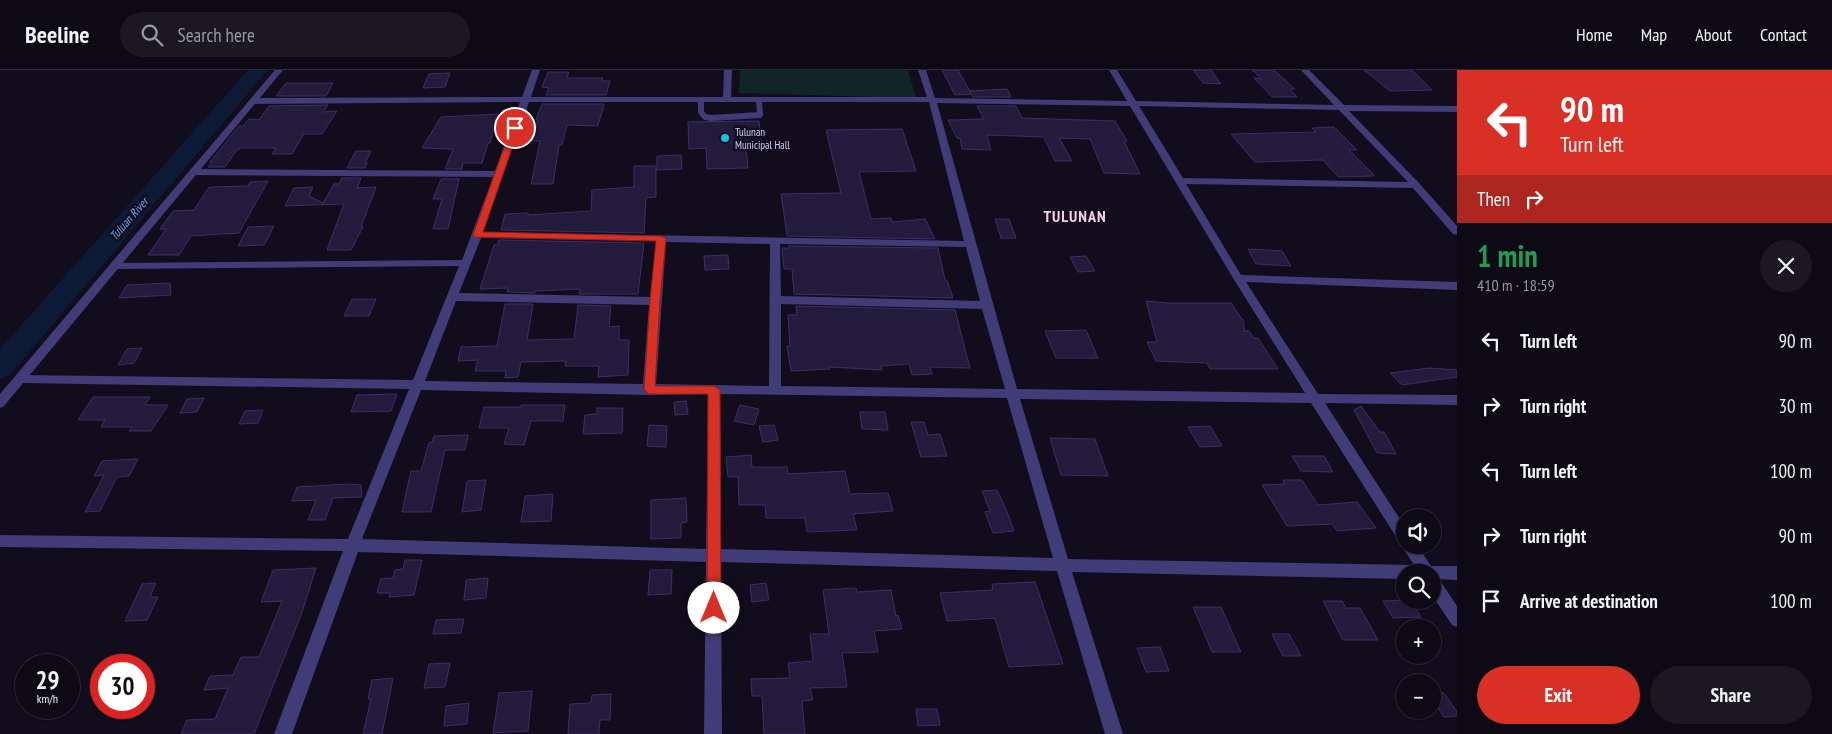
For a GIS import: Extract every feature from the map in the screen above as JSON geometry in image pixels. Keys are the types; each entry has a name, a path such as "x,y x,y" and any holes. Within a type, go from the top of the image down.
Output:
{"street":[{"path":"0,403 279,70"},
{"path":"283,734 353,545 454,297 536,70"},
{"path":"727,100 728,70"},
{"path":"922,70 1062,565 1114,734"},
{"path":"1113,70 1238,278 1396,525"},
{"path":"1305,70 1416,185 1457,232"},
{"path":"253,101 526,98 932,100 1342,109 1457,109"},
{"path":"194,172 498,174"},
{"path":"1180,180 1416,185"},
{"path":"477,235 970,244"},
{"path":"649,390 661,238"},
{"path":"775,239 775,390"},
{"path":"115,266 466,263"},
{"path":"1238,278 1457,286"},
{"path":"454,297 655,301"},
{"path":"775,300 987,305"},
{"path":"21,379 649,390 775,390 1457,400"},
{"path":"713,734 714,390"},
{"path":"0,541 353,545 1062,565 1396,571"},
{"path":"1441,572 1457,573"},
{"path":"1441,595 1457,620"}],"lane":[{"path":"701,100 701,112 705,117 711,118 760,115 759,100"}],"green space":[{"path":"740,70 908,70 916,98 739,93"}],"building":[{"path":"942,70 958,70 971,93 970,91 1007,89 1011,97 973,97 971,94 955,95"},
{"path":"1193,70 1211,70 1221,84 1203,83"},
{"path":"1252,70 1274,70 1295,89 1290,89 1297,97 1272,97 1254,78 1262,79"},
{"path":"1364,70 1412,70 1432,90 1390,91"},
{"path":"548,72 569,72 567,78 603,78 602,81 610,81 606,95 546,95 549,88 542,87"},
{"path":"450,73 445,87 423,88 429,74"},
{"path":"286,83 333,83 326,96 276,96"},
{"path":"542,104 604,104 598,126 567,125 562,145 559,145 553,184 531,184 540,141 532,141 538,120 536,120"},
{"path":"328,105 323,112 337,111 322,134 304,134 292,154 272,154 276,148 241,148 236,151 225,167 208,167 239,126 243,126 249,119 259,120 269,106"},
{"path":"977,106 1016,106 1022,118 1115,121 1127,141 1124,141 1140,174 1104,173 1090,139 1059,138 1072,161 1055,161 1044,137 987,135 991,150 962,149 960,138 957,138 948,120 984,119"},
{"path":"497,114 490,143 488,143 482,163 463,163 462,169 445,169 453,149 422,148 441,117"},
{"name":"Tulunan Municipal Hall","path":"759,121 762,147 746,147 748,168 707,169 706,148 689,149 688,122"},
{"path":"1334,127 1357,150 1349,150 1375,176 1338,177 1323,160 1255,162 1231,134 1316,132 1312,128"},
{"path":"902,129 916,171 859,172 871,219 891,218 892,222 925,219 935,239 787,236 781,194 841,193 826,130"},
{"path":"356,151 371,151 365,163 367,163 365,168 347,168"},
{"path":"681,155 682,169 657,170 657,156"},
{"path":"634,166 656,166 656,197 646,198 644,233 501,230 505,214 528,213 528,215 591,211 592,190 634,187"},
{"path":"342,178 361,178 357,188 376,187 361,227 363,227 351,250 327,250 344,204 285,206 294,188 313,187 309,196 323,203 334,184 339,184"},
{"path":"441,179 459,179 448,229 433,229 442,199 433,199"},
{"path":"268,181 239,233 191,236 179,255 148,255 166,229 160,229 173,211 194,210 209,187 248,186 250,182"},
{"path":"995,219 1009,219 1016,238 1001,238"},
{"path":"274,226 264,245 238,246 248,227"},
{"path":"499,240 644,243 638,294 579,294 580,289 535,291 535,293 507,292 508,288 480,289 494,245 498,245"},
{"path":"789,246 938,248 945,280 947,280 953,298 794,294 792,269 784,269 782,248 789,248"},
{"path":"1248,249 1282,251 1291,266 1256,264"},
{"path":"728,255 729,269 705,270 704,256"},
{"path":"1086,256 1095,271 1078,272 1070,257"},
{"path":"170,283 171,295 119,298 127,285"},
{"path":"352,299 376,299 369,316 344,316"},
{"path":"1146,301 1167,303 1231,303 1244,322 1244,331 1249,331 1254,338 1258,338 1278,369 1210,369 1207,363 1156,361 1147,342 1157,342"},
{"path":"505,304 533,304 527,340 574,339 578,305 611,306 609,327 619,326 619,340 629,340 628,375 598,377 599,366 565,366 566,361 521,362 518,377 505,378 506,371 475,371 478,360 458,361 461,347 497,346"},
{"path":"796,306 955,310 970,368 930,367 932,374 912,375 909,364 881,366 882,370 830,367 830,369 791,371 787,346 790,346 788,315 797,315"},
{"path":"1086,330 1098,358 1056,358 1045,331"},
{"path":"142,348 134,363 118,365 127,349"},
{"path":"1429,368 1457,370 1457,377 1402,385 1390,373"},
{"path":"397,394 391,411 351,412 357,395"},
{"path":"93,397 150,397 145,405 168,405 151,431 129,431 132,427 101,427 105,420 78,420"},
{"path":"204,398 197,412 180,413 187,399"},
{"path":"686,401 688,414 675,415 674,402"},
{"path":"521,405 565,405 563,421 531,421 524,445 504,444 509,428 479,428 484,407 521,407"},
{"path":"740,405 759,409 754,425 734,421"},
{"path":"1361,406 1380,432 1384,432 1396,454 1377,453 1354,410"},
{"path":"597,408 623,408 622,433 583,434 585,415 597,414"},
{"path":"263,410 258,423 239,424 245,411"},
{"path":"860,412 885,412 888,430 862,429"},
{"path":"911,422 924,422 928,435 940,434 947,456 921,457"},
{"path":"649,425 667,426 666,447 647,446"},
{"path":"774,425 778,440 763,442 759,426"},
{"path":"1210,426 1222,446 1200,447 1188,427"},
{"path":"468,435 465,450 445,450 431,512 402,512 411,471 421,471 429,443 432,442 434,436"},
{"path":"1050,438 1095,439 1108,476 1061,475"},
{"path":"751,455 752,467 787,467 788,474 845,471 850,494 888,493 893,511 853,514 857,530 807,532 805,518 766,518 765,505 739,505 738,477 728,477 726,457"},
{"path":"1292,456 1324,456 1333,472 1301,471"},
{"path":"138,459 129,476 117,477 100,511 85,512 104,475 94,476 102,461"},
{"path":"486,480 481,510 462,512 467,481"},
{"path":"1283,480 1302,480 1318,505 1357,502 1376,528 1337,531 1332,524 1287,526 1262,485 1285,484"},
{"path":"361,485 362,497 333,498 325,520 308,520 316,500 292,501 297,487"},
{"path":"997,490 1014,531 993,533 985,512 990,511 982,491"},
{"path":"553,494 551,521 521,522 525,496"},
{"path":"686,498 687,522 681,523 681,538 651,539 651,500"},
{"path":"405,560 422,560 414,595 389,597 390,593 377,593 381,579 393,578 395,570 403,569"},
{"path":"316,568 301,615 254,734 181,734 187,720 215,719 228,688 204,690 210,676 233,675 241,657 259,657 282,601 261,602 273,570"},
{"path":"650,570 672,570 671,594 648,595"},
{"path":"488,578 486,598 464,600 466,580"},
{"path":"1035,582 1063,664 1009,667 995,618 947,621 940,593 993,590 992,584"},
{"path":"156,583 150,597 158,597 147,620 125,621 142,584"},
{"path":"766,583 769,600 752,602 750,585"},
{"path":"856,588 857,592 891,590 896,616 898,615 902,629 874,631 878,652 842,653 847,687 810,688 813,700 802,701 805,734 764,734 762,696 752,696 751,679 790,678 788,663 813,661 810,634 829,634 823,590"},
{"path":"1323,601 1342,601 1346,608 1360,608 1378,640 1343,640"},
{"path":"1383,601 1396,601 1396,609 1416,609 1421,617 1393,618"},
{"path":"1193,607 1221,607 1241,652 1212,652"},
{"path":"464,619 461,633 433,634 436,620"},
{"path":"1272,634 1289,634 1301,656 1283,656"},
{"path":"1160,647 1169,671 1146,672 1137,648"},
{"path":"450,663 445,687 424,688 429,664"},
{"path":"393,678 382,734 363,734 371,699 368,699 372,680"},
{"path":"532,691 528,731 493,733 499,693"},
{"path":"1441,693 1444,693 1457,712 1457,716 1444,717 1441,712"},
{"path":"611,694 610,720 600,720 599,734 568,734 570,704 591,703 592,695"},
{"path":"469,703 467,724 444,726 446,706"},
{"path":"916,709 937,709 940,725 918,726"}],"waterway":[{"name":"Tuluan River","path":"0,368 258,70"}],"place":[{"name":"Tulunan Municipal Hall","path":"725,138"}],"district":[{"name":"TULUNAN","path":"1075,216"}],"route":[{"path":"515,128 477,235 661,238 649,390 714,390 714,608"}]}
